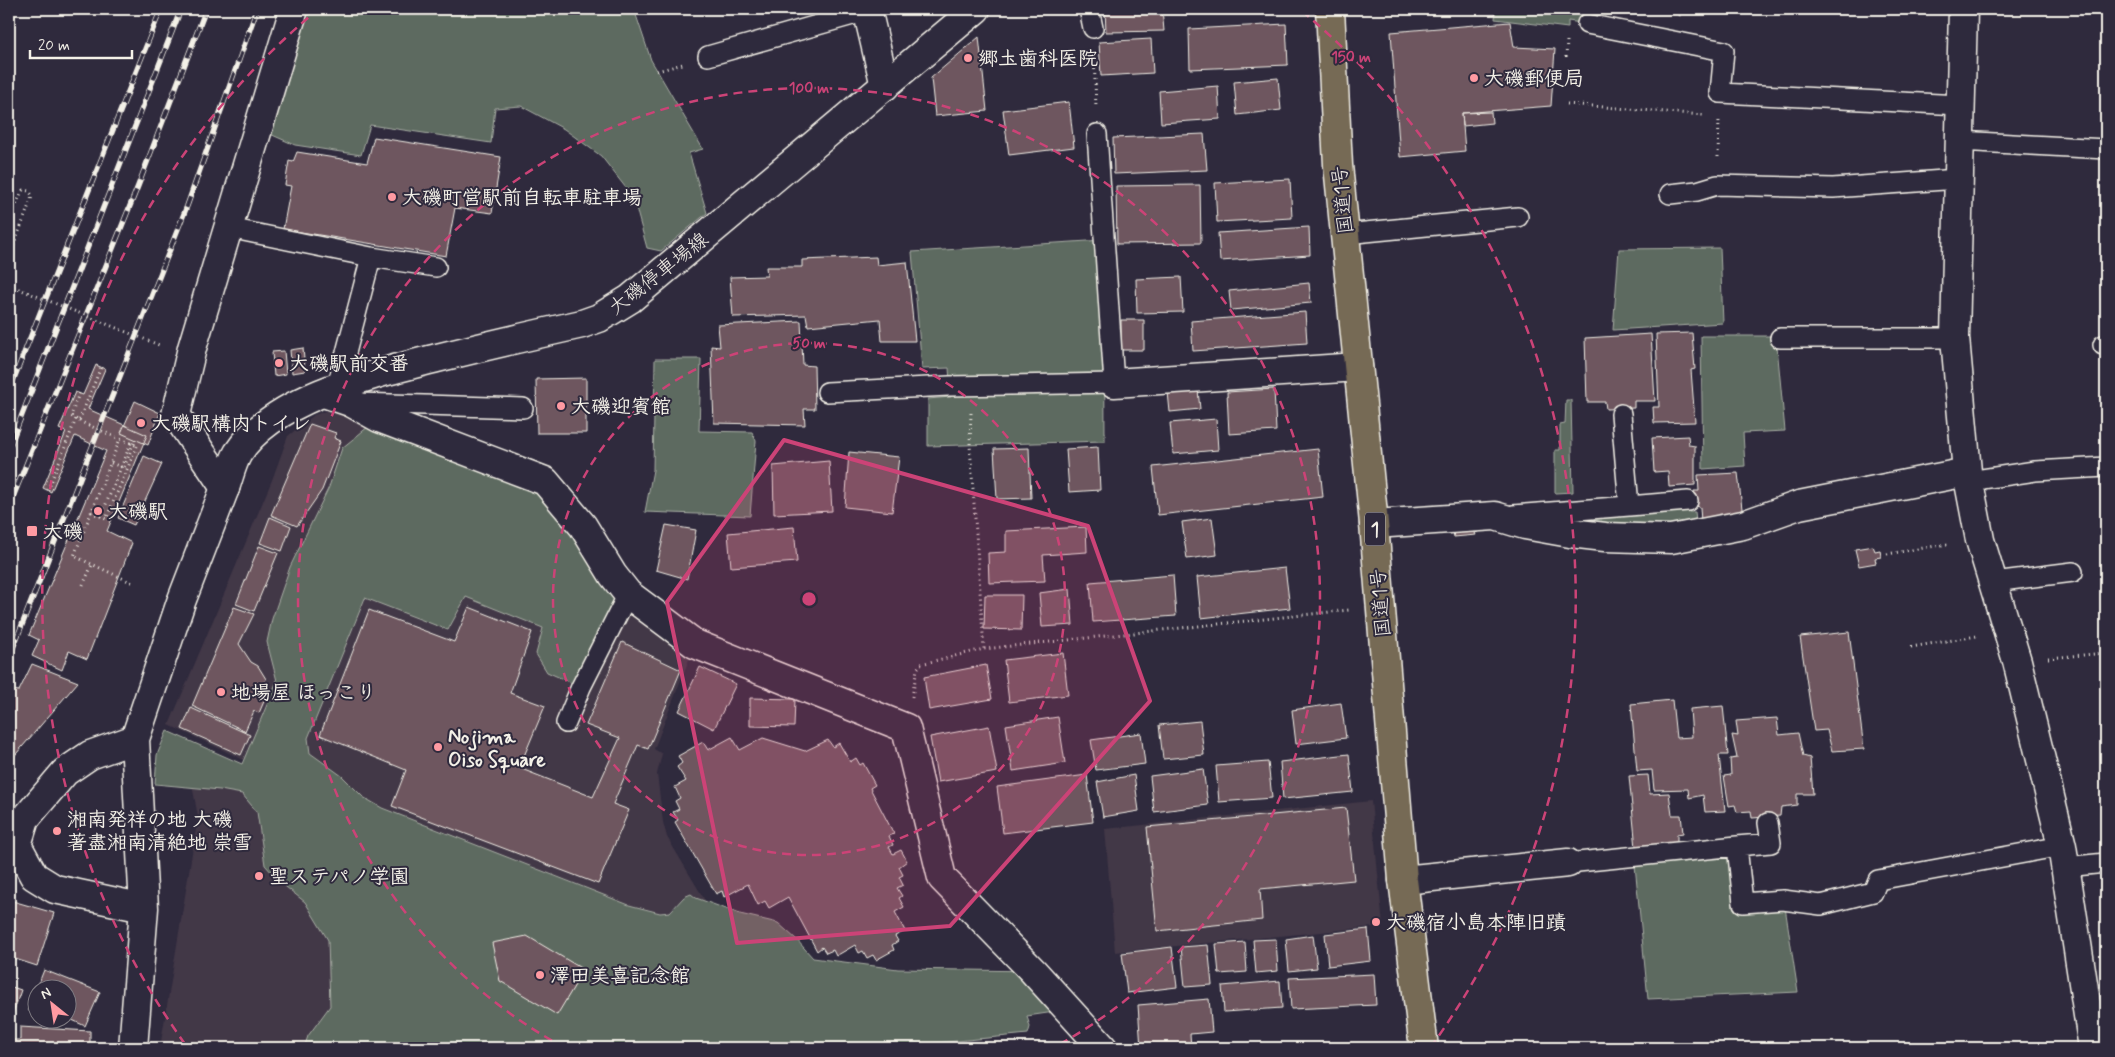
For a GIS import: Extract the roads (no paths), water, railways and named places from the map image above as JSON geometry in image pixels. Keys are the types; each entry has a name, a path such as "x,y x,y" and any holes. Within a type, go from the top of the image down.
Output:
{"highway":[{"name":"国道1号","path":"1330,9 1338,164 1374,524 1404,880 1424,1048"}],"street":[{"path":"225,488 176,415 192,348 294,9"},
{"name":"大磯停車場線","path":"135,739 181,602 237,454 267,423 337,394 365,377 582,324 599,318 630,299 976,9"},
{"path":"1963,9 1955,338 1968,476 1980,540 2017,661 2063,857 2093,1048"},
{"path":"867,10 885,86"},
{"path":"1114,383 1358,367"},
{"path":"337,394 379,418 545,481 583,526 613,575 628,594 695,644 906,728 942,878 1033,971 1103,1048"},
{"path":"1374,524 1495,516 1525,525 1605,537 1671,539 1748,524 1799,505 1968,476"},
{"path":"132,1048 144,908 135,739 90,755 65,772 24,819 13,847 34,876 55,889 144,908"},
{"path":"1404,880 1568,863"}],"lane":[{"path":"1089,9 1093,28"},
{"path":"708,56 867,10"},
{"path":"1588,24 1724,51 1720,93 1960,105"},
{"path":"827,392 1114,383 1098,134"},
{"path":"1959,141 2106,149"},
{"path":"1670,194 1697,191 1717,185 1833,188 1958,178"},
{"path":"1345,234 1518,217"},
{"path":"229,228 371,257 436,268"},
{"path":"371,257 337,394 523,408"},
{"path":"1780,338 1955,338"},
{"path":"1621,414 1629,506"},
{"path":"1968,476 2106,467"},
{"path":"1495,516 1688,501"},
{"path":"1994,582 2073,572"},
{"path":"566,723 581,687 628,594"},
{"path":"1568,863 1771,843 1768,823"},
{"path":"1738,846 1743,903 1783,900 1821,905 1873,892 1878,880 2063,857 2106,863"}],"railway":[{"path":"9,391 161,9"},
{"path":"9,448 181,9"},
{"path":"9,507 138,186 206,9"},
{"path":"9,658 187,206 257,9"}],"place":[{"name":"郷圡歯科医院","path":"968,58"},
{"name":"大磯郵便局","path":"1474,78"},
{"name":"大磯町営駅前自転車駐車場","path":"392,197"},
{"name":"大磯駅前交番","path":"279,363"},
{"name":"大磯迎賓館","path":"561,406"},
{"name":"大磯駅構内トイレ","path":"141,423"},
{"name":"大磯駅","path":"98,511"},
{"name":"大磯","path":"32,531"},
{"name":"地場屋 ほっこり","path":"221,692"},
{"name":"Nojima Oiso Square","path":"438,747"},
{"name":"湘南発祥の地 大磯 著盡湘南清絶地 崇雪","path":"57,831"},
{"name":"聖ステパノ学園","path":"259,876"},
{"name":"大磯宿小島本陣旧蹟","path":"1376,922"},
{"name":"澤田美喜記念館","path":"540,975"}]}
